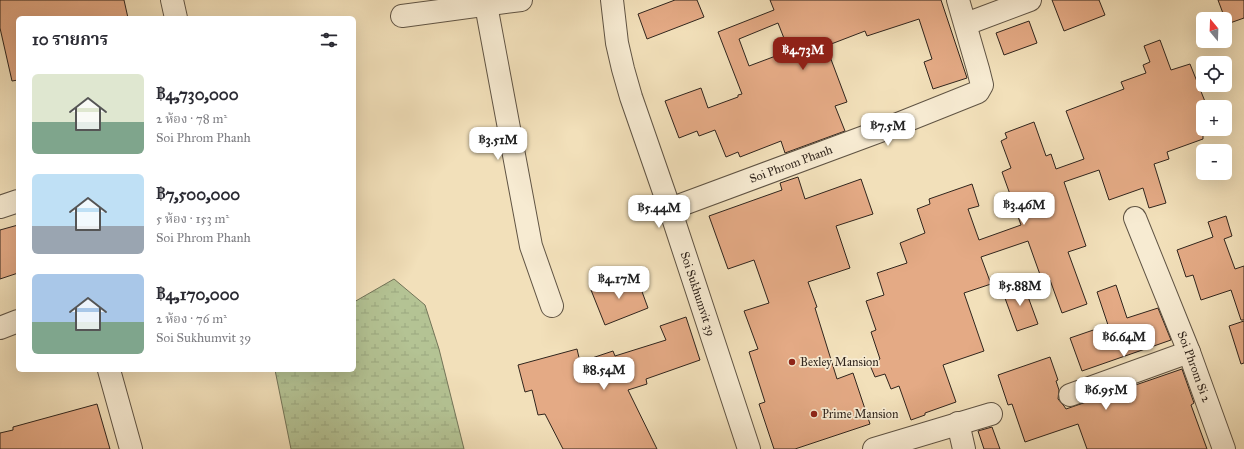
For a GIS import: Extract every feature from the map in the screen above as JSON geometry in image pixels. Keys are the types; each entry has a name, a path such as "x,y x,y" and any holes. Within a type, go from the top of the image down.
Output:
{"street":[{"path":"172,0 176,16"},
{"path":"402,16 521,0"},
{"name":"Soi Sukhumvit 39","path":"612,0 617,43 631,97 670,209 749,449"},
{"name":"Soi Phrom Phanh","path":"670,209 890,128 978,92 982,85 958,0"},
{"path":"966,24 1030,0"},
{"path":"486,5 531,246 552,306"},
{"path":"0,207 16,202"},
{"name":"Soi Phrom Si 2","path":"1135,218 1189,352 1224,449"},
{"path":"0,328 16,322"},
{"path":"1070,395 1189,352"},
{"path":"110,372 131,449"},
{"path":"874,449 991,414"},
{"path":"958,423 964,449"}],"green space":[{"path":"394,279 425,305 439,349 464,449 291,449 275,372 356,372 356,301"}],"building":[{"path":"0,0 124,0 128,16 16,16 16,80 12,81 0,28"},
{"path":"675,0 697,0 704,17 647,39 638,14"},
{"path":"770,0 941,0 967,78 933,89 924,62 932,59 919,19 867,36 865,31 826,46 847,102 835,106 845,131 785,153 781,141 740,157 738,152 726,157 715,130 699,136 697,131 679,138 665,101 701,88 708,108 738,97 738,95 742,94 718,32 774,10","holes":["778,23 789,51 749,66 739,39"]},
{"path":"1052,0 1099,0 1105,15 1064,31"},
{"path":"1218,0 1244,0 1244,18 1232,22 1232,12 1222,12"},
{"path":"1029,21 1037,43 1004,55 996,33"},
{"path":"1160,40 1171,70 1190,64 1196,79 1196,92 1201,92 1204,100 1196,100 1196,136 1203,136 1203,139 1167,152 1169,159 1154,164 1166,203 1149,208 1143,188 1109,200 1099,170 1064,182 1086,246 1068,252 1087,304 1062,313 1050,280 1043,283 1028,241 981,257 991,284 964,293 984,351 943,365 956,402 925,413 925,415 911,420 899,386 891,389 885,374 875,377 869,363 880,359 871,332 876,330 866,301 884,295 877,273 907,263 900,243 925,233 917,209 930,204 929,199 972,184 979,206 968,209 979,240 1021,225 1002,172 1011,168 1001,141 1007,138 1005,133 1034,122 1046,156 1051,154 1056,169 1084,159 1066,111 1124,89 1121,82 1146,73 1143,65 1150,62 1144,46"},
{"path":"798,177 805,199 861,179 873,214 836,226 850,268 808,282 817,307 815,308 837,379 853,373 870,424 795,449 774,449 759,404 765,402 749,352 758,349 744,311 769,303 754,260 728,269 709,216 782,190 780,183"},
{"path":"1226,216 1232,236 1224,239 1235,269 1244,266 1244,320 1241,320 1231,290 1201,300 1193,275 1186,277 1177,250 1213,237 1208,222"},
{"path":"16,226 16,274 0,279 0,230"},
{"path":"637,278 648,308 605,325 591,290 620,279 622,284"},
{"path":"1023,283 1038,324 1017,331 1002,290"},
{"path":"1116,285 1127,318 1158,308 1171,340 1082,371 1070,338 1108,325 1097,292"},
{"path":"686,317 700,360 646,379 647,384 628,390 657,449 563,449 545,414 538,415 532,390 525,392 518,365 577,349 580,362 613,351 615,356 666,340 660,326"},
{"path":"1244,321 1244,363 1241,364 1229,326"},
{"path":"1050,357 1058,380 1056,381 1059,390 1058,399 1066,409 1182,369 1194,403 1191,405 1207,449 1087,449 1078,424 1025,442 1012,404 1008,405 998,375"},
{"path":"97,404 110,449 0,449 0,433 13,430 13,427"},
{"path":"992,427 1000,449 984,449 978,431"}],"place":[{"name":"Bexley Mansion","path":"792,362"},
{"name":"Prime Mansion","path":"814,414"}]}
